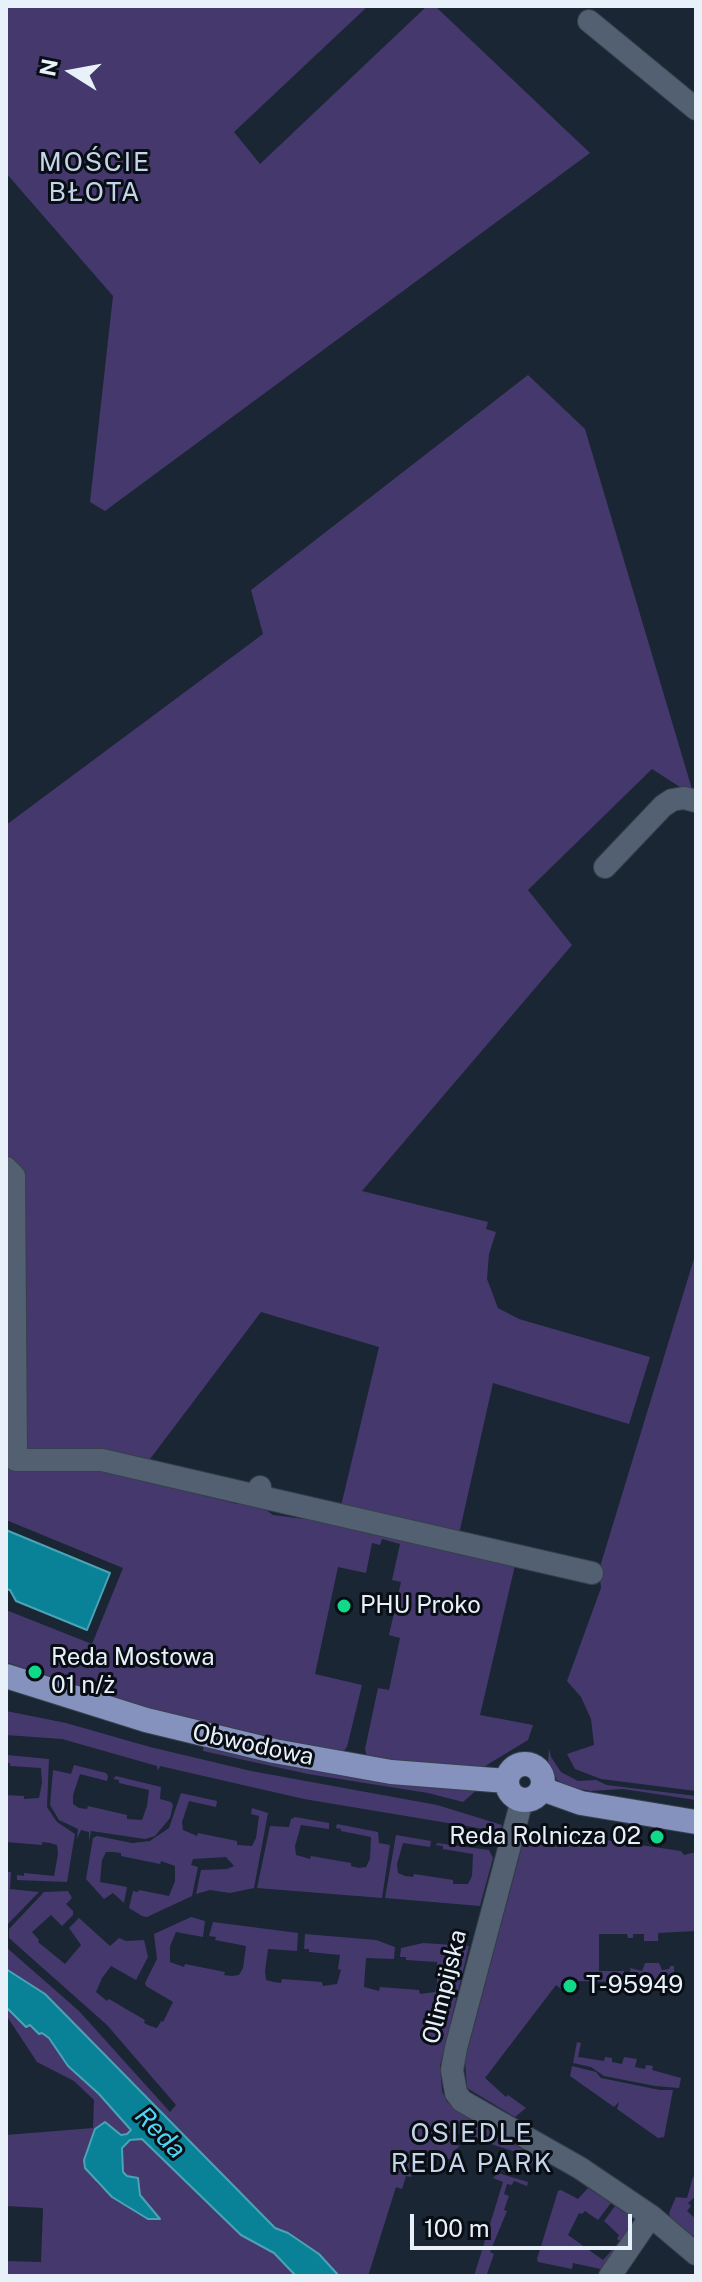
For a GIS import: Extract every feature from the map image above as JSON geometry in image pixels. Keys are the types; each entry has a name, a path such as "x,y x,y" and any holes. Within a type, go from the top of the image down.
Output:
{"main road":[{"name":"Obwodowa","path":"6,1676 119,1713 274,1751 391,1772 524,1790 696,1822"}],"street":[{"path":"589,21 696,109"},
{"path":"605,867 663,806 672,800 684,798 696,801"},
{"path":"6,1168 14,1176 16,1460 102,1460 258,1491 592,1573"},
{"name":"Olimpijska","path":"524,1790 456,2048 452,2070 456,2093 462,2101 580,2168 651,2216 696,2254"},
{"path":"610,2276 651,2216"}],"shaded area":[{"path":"6,6 368,6 234,132 260,164 427,6 435,6 590,153 105,511 90,502 113,296 6,173"},
{"path":"528,375 585,429 694,796 652,769 528,890 572,945 362,1191 488,1222 486,1229 496,1232 489,1254 487,1279 498,1308 519,1319 650,1357 629,1424 493,1383 459,1534 341,1506 379,1347 261,1312 147,1463 41,1456 27,1449 6,1159 6,825 263,634 251,590"},
{"path":"696,1252 696,1791 601,1779 575,1769 567,1754 594,1745 591,1719 581,1697 567,1681 601,1588 599,1570"},
{"path":"82,1465 237,1504 255,1502 273,1515 304,1519 321,1514 516,1561 480,1715 533,1725 528,1740 482,1768 408,1766 367,1757 365,1749 378,1688 389,1690 400,1638 389,1635 401,1582 392,1580 400,1544 382,1539 380,1545 372,1543 366,1573 338,1567 315,1674 362,1685 347,1747 341,1754 185,1722 6,1662 6,1610 92,1644 123,1568 6,1520 6,1466"},
{"path":"6,1711 66,1723 251,1771 437,1805 502,1825 500,1836 485,1835 486,1830 478,1828 304,1799 160,1766 158,1771 157,1766 62,1739 6,1735"},
{"path":"204,1743 479,1788 463,1802 203,1751"},
{"path":"549,1749 561,1772 578,1781 596,1780 607,1785 696,1796 696,1800 623,1789 591,1791 569,1787 557,1780 548,1763"},
{"path":"7,1755 49,1759 47,1807 57,1822 75,1834 67,1882 17,1880 17,1875 24,1876 24,1873 54,1876 58,1854 57,1845 50,1843 6,1842 6,1795 39,1798 42,1783 41,1768 10,1766 6,1763"},
{"path":"74,1765 108,1776 107,1781 80,1774 73,1795 73,1804 79,1808 87,1809 88,1806 127,1815 127,1819 142,1820 149,1790 119,1783 119,1780 113,1779 116,1776 161,1787 160,1799 173,1805 170,1818 155,1836 145,1839 91,1831 89,1841 89,1832 81,1830 77,1839 78,1829 59,1820 50,1805 53,1770 71,1774"},
{"path":"181,1793 217,1801 216,1807 189,1801 182,1822 183,1830 197,1836 198,1833 237,1841 237,1845 252,1846 259,1816 251,1814 252,1808 268,1813 254,1888 230,1893 210,1890 196,1894 201,1870 234,1866 226,1857 193,1859 191,1865 198,1867 192,1896 147,1917 142,1916 129,1908 133,1891 169,1896 175,1881 175,1866 106,1852 100,1882 127,1887 124,1903 113,1893 104,1899 86,1879 93,1838 97,1836 132,1843 150,1841 169,1828"},
{"path":"295,1817 329,1823 329,1829 301,1825 295,1846 296,1855 351,1863 351,1866 359,1868 366,1867 370,1859 371,1837 341,1831 336,1828 337,1824 378,1832 379,1843 390,1845 382,1898 257,1888 270,1826 289,1827 291,1819"},
{"path":"544,1828 681,1851 684,1855 696,1852 696,1931 658,1933 658,1941 644,1941 644,1934 633,1934 633,1938 628,1938 627,1934 599,1934 599,1971 624,1971 624,1982 577,1981 576,1989 574,1983 566,1983 565,1992 556,1985 485,2078 506,2097 508,2095 526,2108 515,2117 467,2088 465,2060 525,1835"},
{"path":"396,1835 431,1841 430,1847 403,1843 397,1864 398,1873 453,1880 453,1884 468,1884 472,1876 473,1854 443,1849 437,1843 489,1850 493,1858 480,1906 385,1898"},
{"path":"6,1872 11,1872 10,1889 39,1892 6,1926"},
{"path":"68,1891 72,1898 66,1904 73,1915 62,1926 51,1915 32,1932 38,1942 65,1964 81,1945 69,1928 79,1918 110,1946 119,1938 126,1941 144,1940 148,1957 136,1980 111,1966 96,1992 157,2028 173,2002 145,1983 157,1959 154,1934 191,1917 205,1921 203,1937 176,1932 170,1946 170,1962 184,1967 185,1964 225,1972 224,1975 239,1975 246,1946 209,1936 213,1922 298,1933 297,1951 268,1949 266,1980 281,1983 282,1979 322,1982 323,1986 337,1984 341,1970 338,1969 340,1955 304,1949 305,1934 376,1940 395,1947 394,1959 366,1958 364,1987 379,1991 380,1987 419,1990 420,1994 435,1992 437,1962 406,1960 406,1957 400,1957 401,1948 423,1943 469,1946 440,2066 442,2091 447,2102 473,2121 461,2135 457,2134 453,2144 460,2146 452,2160 425,2153 417,2160 411,2177 406,2176 402,2189 396,2187 368,2276 339,2276 319,2254 275,2228 78,2029 26,1981 6,1969 6,1947 79,2011 170,2112 176,2105 107,2025 9,1938 9,1929 44,1892"},
{"path":"645,1963 659,1963 662,1970 674,1966 674,1984 631,1983 630,1968 642,1971"},
{"path":"6,2007 26,2026 30,2025 49,2038 68,2066 99,2094 131,2130 120,2135 105,2122 95,2129 97,2183 112,2197 123,2204 140,2195 130,2176 123,2172 121,2152 126,2142 142,2139 241,2235 274,2253 296,2276 6,2276 6,2261 41,2262 43,2208 6,2206 6,2135 93,2128 94,2100 74,2081 37,2062 6,2015"},
{"path":"577,2042 581,2043 578,2057 604,2061 605,2057 612,2058 612,2062 622,2064 624,2057 637,2059 635,2067 645,2069 646,2065 653,2066 652,2070 681,2078 679,2088 604,2076 591,2067 573,2063"},
{"path":"572,2066 596,2072 601,2078 673,2090 664,2137 658,2138 617,2109 619,2102 614,2107 570,2076"},
{"path":"477,2123 536,2157 535,2160 530,2166 518,2165 522,2154 466,2136"},
{"path":"498,2173 528,2182 527,2186 514,2181 512,2185 507,2184 504,2194 509,2196 504,2210 507,2211 490,2252 494,2254 487,2274 474,2276 503,2182 493,2178"},
{"path":"693,2177 696,2177 696,2196 688,2203 691,2206 687,2211 696,2219 696,2233 693,2236 669,2213 676,2197 687,2198"},
{"path":"588,2188 611,2203 598,2220 585,2211 579,2213 568,2235 603,2260 620,2241 617,2239 619,2235 604,2221 615,2206 630,2216 634,2226 605,2270 573,2263 572,2269 538,2262 558,2191 578,2199"}],"water":[{"path":"6,1530 110,1573 87,1630 16,1601 10,1590 6,1589"},
{"name":"Reda","path":"6,1969 45,1994 275,2228 319,2254 339,2276 296,2276 274,2253 241,2235 142,2139 130,2140 122,2148 123,2172 138,2178 140,2195 160,2219 148,2219 112,2197 85,2168 84,2160 95,2129 105,2122 121,2135 131,2130 99,2094 68,2066 49,2038 30,2025 26,2027 6,2007"}],"place":[{"name":"PHU Proko","path":"344,1606"},
{"name":"Reda Mostowa 01 n/ż","path":"35,1672"},
{"name":"Reda Rolnicza 02","path":"657,1837"},
{"name":"T-95949","path":"570,1986"}],"district":[{"name":"MOŚCIE BŁOTA","path":"95,178"},
{"name":"OSIEDLE REDA PARK","path":"472,2149"}]}
